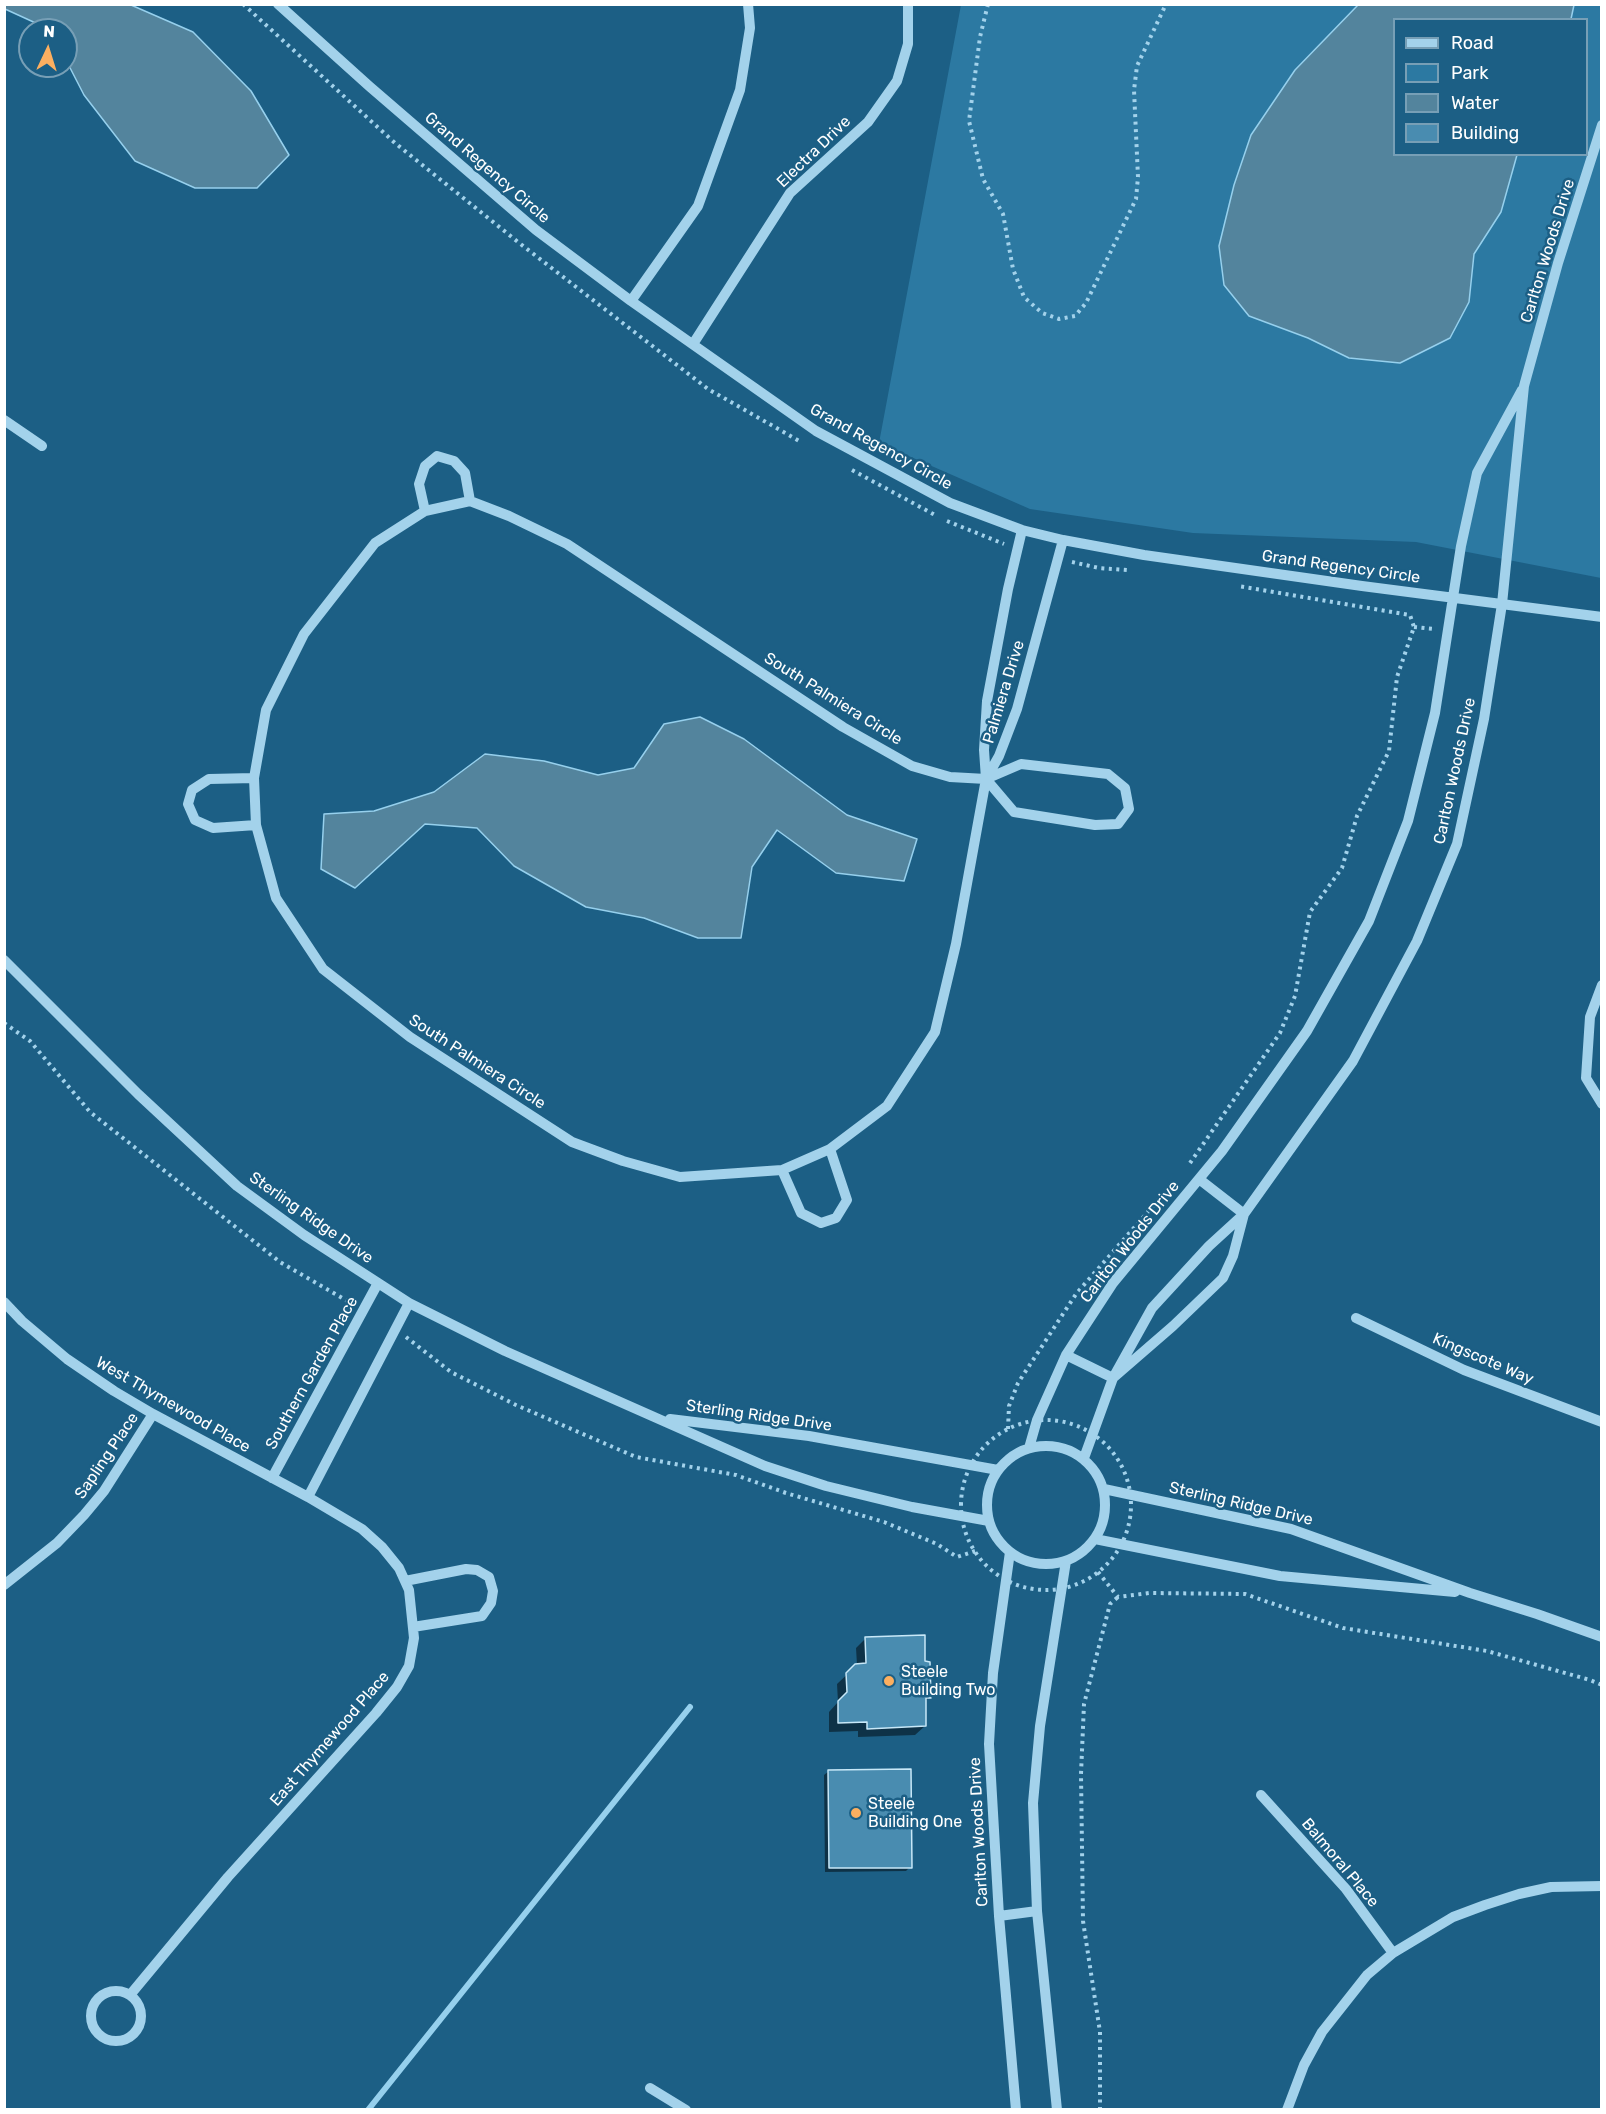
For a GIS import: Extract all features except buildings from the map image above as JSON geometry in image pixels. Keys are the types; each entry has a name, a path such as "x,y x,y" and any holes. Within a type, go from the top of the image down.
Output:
{"street":[{"name":"Grand Regency Circle","path":"278,4 536,230 631,301 816,431 950,503 1022,530 1144,555 1602,617"},
{"path":"631,301 698,206 740,90 750,28 748,4"},
{"name":"Electra Drive","path":"693,344 790,193 868,122 897,81 908,44 908,4"},
{"name":"Carlton Woods Drive","path":"1084,1458 1113,1378 1152,1308 1209,1246 1244,1214 1353,1061 1417,941 1457,844 1484,719 1502,603 1524,386 1558,263 1602,125"},
{"name":"Carlton Woods Drive","path":"1029,1448 1037,1420 1066,1355 1113,1283 1222,1151 1307,1031 1370,921 1408,821 1435,713 1461,546 1478,473 1524,386"},
{"path":"4,420 42,446"},
{"path":"424,511 419,484 425,466 437,456 454,460 465,472 470,501"},
{"name":"South Palmiera Circle","path":"470,501 509,516 567,544 843,727 912,766 950,777 986,779 956,944 934,1032 887,1106 830,1149 782,1170 680,1178 623,1161 572,1142 410,1037 323,969 276,898 256,825 254,778 266,710 304,634 375,543 424,511 470,501"},
{"name":"Palmiera Drive","path":"986,779 984,750 987,701 1022,530"},
{"name":"Palmiera Drive","path":"986,779 999,756 1017,710 1063,540"},
{"path":"1021,764 1108,774 1125,788 1130,809 1118,824 1095,825 1014,812 986,779 1021,764"},
{"path":"254,778 208,779 192,790 188,804 195,820 213,828 256,825"},
{"name":"Sterling Ridge Drive","path":"4,960 138,1094 237,1186 304,1235 409,1303 505,1351 765,1466 826,1486 912,1507 989,1521"},
{"path":"1602,985 1590,1017 1586,1078 1602,1104"},
{"path":"782,1170 801,1213 821,1223 836,1218 847,1200 830,1149"},
{"name":"Carlton Woods Drive","path":"1199,1179 1244,1214"},
{"name":"Carlton Woods Drive","path":"1113,1378 1173,1326 1223,1278 1233,1256 1244,1214"},
{"name":"Southern Garden Place","path":"272,1478 378,1283"},
{"name":"West Thymewood Place","path":"4,1302 22,1321 67,1359 114,1391 308,1497"},
{"path":"308,1497 409,1303"},
{"name":"Kingscote Way","path":"1356,1318 1464,1370 1602,1422"},
{"path":"1066,1355 1113,1378"},
{"name":"Sapling Place","path":"4,1585 48,1550 84,1515 104,1491 153,1414"},
{"name":"Sterling Ridge Drive","path":"658,1417 809,1436 998,1470"},
{"path":"1043,1445 1058,1446 1084,1458 1096,1472 1104,1489 1106,1506 1103,1523 1095,1539 1082,1552 1066,1561 1051,1564 1037,1564 1023,1560 1010,1552 997,1539 989,1521 987,1508 987,1494 998,1470 1012,1456 1029,1448 1043,1445"},
{"name":"Sterling Ridge Drive","path":"1104,1489 1291,1529 1602,1637"},
{"name":"East Thymewood Place","path":"130,1995 228,1876 376,1713 398,1687 409,1666 414,1638 413,1627 409,1590 399,1568 382,1547 362,1530 308,1497"},
{"name":"Sterling Ridge Drive","path":"1095,1539 1280,1576 1470,1593"},
{"name":"Carlton Woods Drive","path":"1010,1552 993,1673 989,1744 999,1916 1016,2109"},
{"path":"1058,2109 1037,1911 1033,1803 1040,1726 1066,1561"},
{"path":"405,1581 466,1569 477,1570 489,1577 493,1591 491,1603 482,1616 413,1627"},
{"name":"Balmoral Place","path":"1260,1795 1346,1889 1393,1953"},
{"path":"1287,2109 1304,2065 1322,2032 1367,1976 1393,1953 1454,1917 1508,1897 1551,1887 1602,1886"},
{"path":"999,1916 1037,1911"},
{"path":"114,1991 130,1995 136,2001 141,2015 136,2030 131,2036 117,2041 101,2037 91,2022 93,2005 105,1993 114,1991"},
{"path":"650,2088 686,2109"}],"path":[{"path":"243,4 395,143 518,242 708,389 809,447"},
{"path":"987,4 980,37 969,121 983,179 1003,214 1013,269 1024,297 1042,313 1059,319 1075,316 1086,303 1136,200 1138,177 1134,90 1137,66 1166,4"},
{"path":"851,470 913,505 963,528 1018,549"},
{"path":"1057,559 1098,568 1132,570"},
{"path":"1184,1171 1284,1024 1295,996 1310,912 1342,868 1357,816 1389,750 1397,678 1414,627 1410,615 1236,586"},
{"path":"1008,1429 1009,1406 1018,1383 1076,1294 1164,1194"},
{"path":"1037,1420 1076,1425 1107,1446 1119,1461 1131,1495 1128,1529 1111,1560 1082,1582 1063,1588 1044,1589 1025,1587 1007,1580 989,1568 975,1551 966,1534 961,1516 964,1481 971,1464 986,1444 1008,1429 1037,1420"},
{"path":"1098,1572 1118,1597"},
{"path":"1100,2109 1100,2032 1083,1921 1081,1774 1084,1704 1110,1604 1118,1597 1149,1593 1245,1594 1343,1628 1487,1651 1602,1685"}],"green space":[{"path":"961,5 1601,5 1601,578 1416,542 1193,533 1030,509 879,443"}],"water":[{"path":"5,4 131,5 193,32 251,91 289,155 257,188 195,188 135,161 84,95 75,78 78,78 78,18 25,18 5,9"},
{"path":"1358,5 1574,5 1571,18 1393,18 1393,156 1517,156 1501,212 1474,254 1469,302 1450,338 1400,363 1349,358 1308,338 1249,316 1224,285 1219,246 1234,185 1251,135 1295,70"},
{"path":"700,717 744,739 847,815 917,839 904,881 836,873 777,830 752,867 741,938 698,938 644,918 586,907 514,866 477,828 425,824 355,888 321,869 324,814 374,811 434,792 485,754 544,761 598,775 634,768 664,724"}],"waterway":[{"path":"368,2110 690,1707"}],"place":[{"name":"Steele Building Two","path":"889,1681"},
{"name":"Steele Building One","path":"856,1813"}]}
